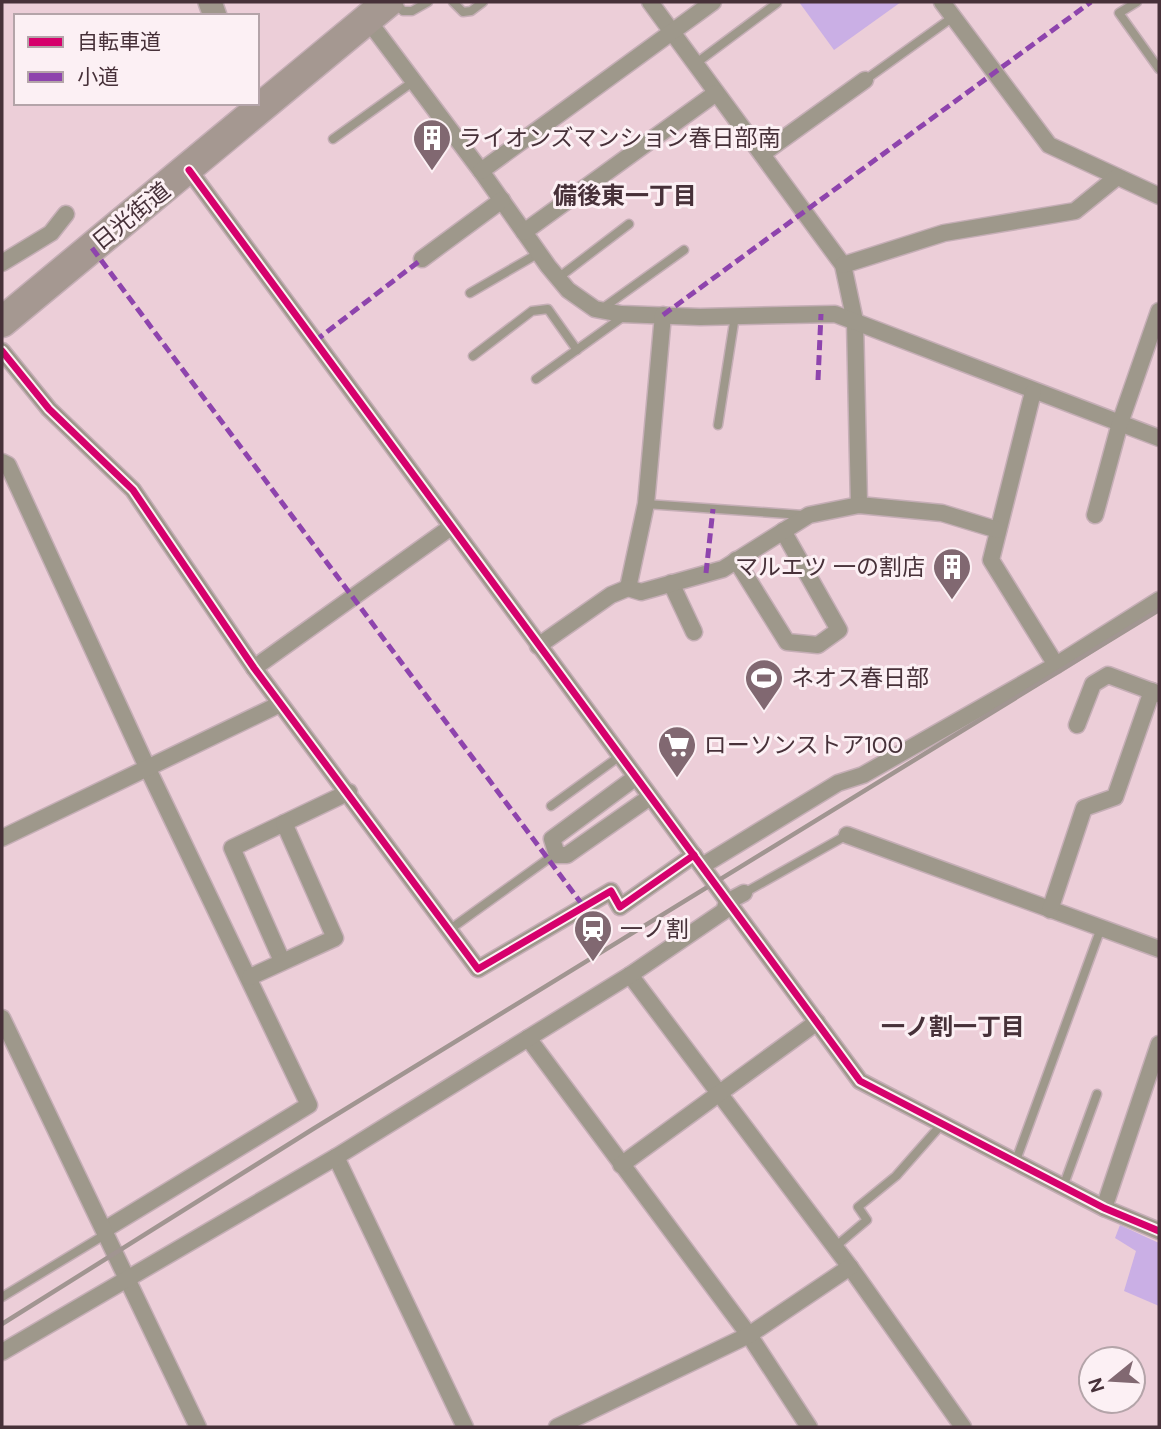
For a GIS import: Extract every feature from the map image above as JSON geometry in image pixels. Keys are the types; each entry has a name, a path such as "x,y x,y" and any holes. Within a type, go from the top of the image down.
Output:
{"highway":[{"name":"日光街道","path":"262,97 378,10"},
{"name":"日光街道","path":"2,322 189,170 254,105"}],"street":[{"path":"650,2 843,265 855,321 859,505"},
{"path":"481,171 713,2"},
{"path":"942,2 1049,145 1159,196"},
{"path":"378,10 414,81 539,253 568,290 601,310 663,315 835,314 1159,438"},
{"path":"762,154 865,80"},
{"path":"524,232 716,93"},
{"path":"189,170 860,1081 1104,1208 1159,1231"},
{"path":"843,265 944,233 1075,211 1117,177"},
{"path":"422,259 502,200"},
{"path":"2,263 51,233 66,214"},
{"path":"1095,515 1120,423 1159,312"},
{"path":"628,587 646,504 663,315"},
{"path":"2,351 18,380 133,490 254,668 349,792 478,969 611,891 620,907 838,783 863,775 1056,665 1159,600"},
{"path":"1033,392 991,560 1056,665"},
{"path":"2,462 8,465 147,767 250,977 309,1105 105,1232"},
{"path":"538,646 611,595 628,587 641,592 723,569 809,515 859,505 942,513 998,530"},
{"path":"254,668 451,527"},
{"path":"736,560 787,642 818,645 839,630 783,531"},
{"path":"671,583 694,632"},
{"path":"1050,909 1084,808 1115,797 1156,693 1108,675 1093,684 1077,725"},
{"path":"2,838 280,704"},
{"path":"636,777 552,839 558,855 567,855 650,797"},
{"path":"282,961 232,848 349,792"},
{"path":"250,977 335,938 284,823"},
{"path":"847,835 1159,949"},
{"path":"2,1352 128,1281 335,1157 630,975 724,911 727,902 744,893"},
{"path":"630,975 850,1267 963,1427"},
{"path":"2,1018 198,1427"},
{"path":"621,1165 817,1022"},
{"path":"528,1038 749,1335 809,1427"},
{"path":"1104,1208 1156,1066 1159,1044"},
{"path":"335,1157 465,1427"},
{"path":"557,1427 749,1335 850,1267"}],"lane":[{"path":"395,2 403,11 412,11 428,2"},
{"path":"453,2 463,12 471,11 483,2"},
{"path":"1137,2 1119,13 1159,69"},
{"path":"695,64 777,3"},
{"path":"865,80 953,17"},
{"path":"333,139 414,81"},
{"path":"558,278 629,224"},
{"path":"601,310 684,250"},
{"path":"470,293 539,253"},
{"path":"473,356 532,311 548,309 576,350"},
{"path":"536,379 626,314"},
{"path":"719,425 735,316"},
{"path":"646,504 809,515"},
{"path":"551,806 620,756"},
{"path":"744,893 847,835"},
{"path":"449,930 548,859"},
{"path":"1015,1163 1101,928"},
{"path":"1063,1187 1097,1094"},
{"path":"835,1247 867,1220 858,1207 896,1176 941,1125"},
{"path":"2,1297 105,1232"}],"shaded area":[{"path":"799,2 901,2 834,50"},
{"path":"1120,1225 1159,1243 1159,1306 1124,1291 1136,1251 1115,1238"}],"railway":[{"path":"2,1324 313,1129 1159,610"}],"marked path":[{"path":"663,315 1091,2"},
{"path":"92,248 584,907"},
{"path":"315,341 422,259"},
{"path":"818,380 821,314"},
{"path":"706,573 713,509"}],"cycle path":[{"path":"189,170 860,1081 1104,1208 1159,1231"},
{"path":"2,351 49,409 133,490 254,668 478,969 611,891 620,907 694,855"}],"place":[{"name":"ライオンズマンション春日部南","path":"432,172"},
{"name":"マルエツ 一の割店","path":"952,601"},
{"name":"ネオス春日部","path":"764,712"},
{"name":"ローソンストア100","path":"677,779"},
{"name":"一ノ割","path":"593,963"}],"district":[{"name":"備後東一丁目","path":"625,196"},
{"name":"一ノ割一丁目","path":"953,1027"}]}
